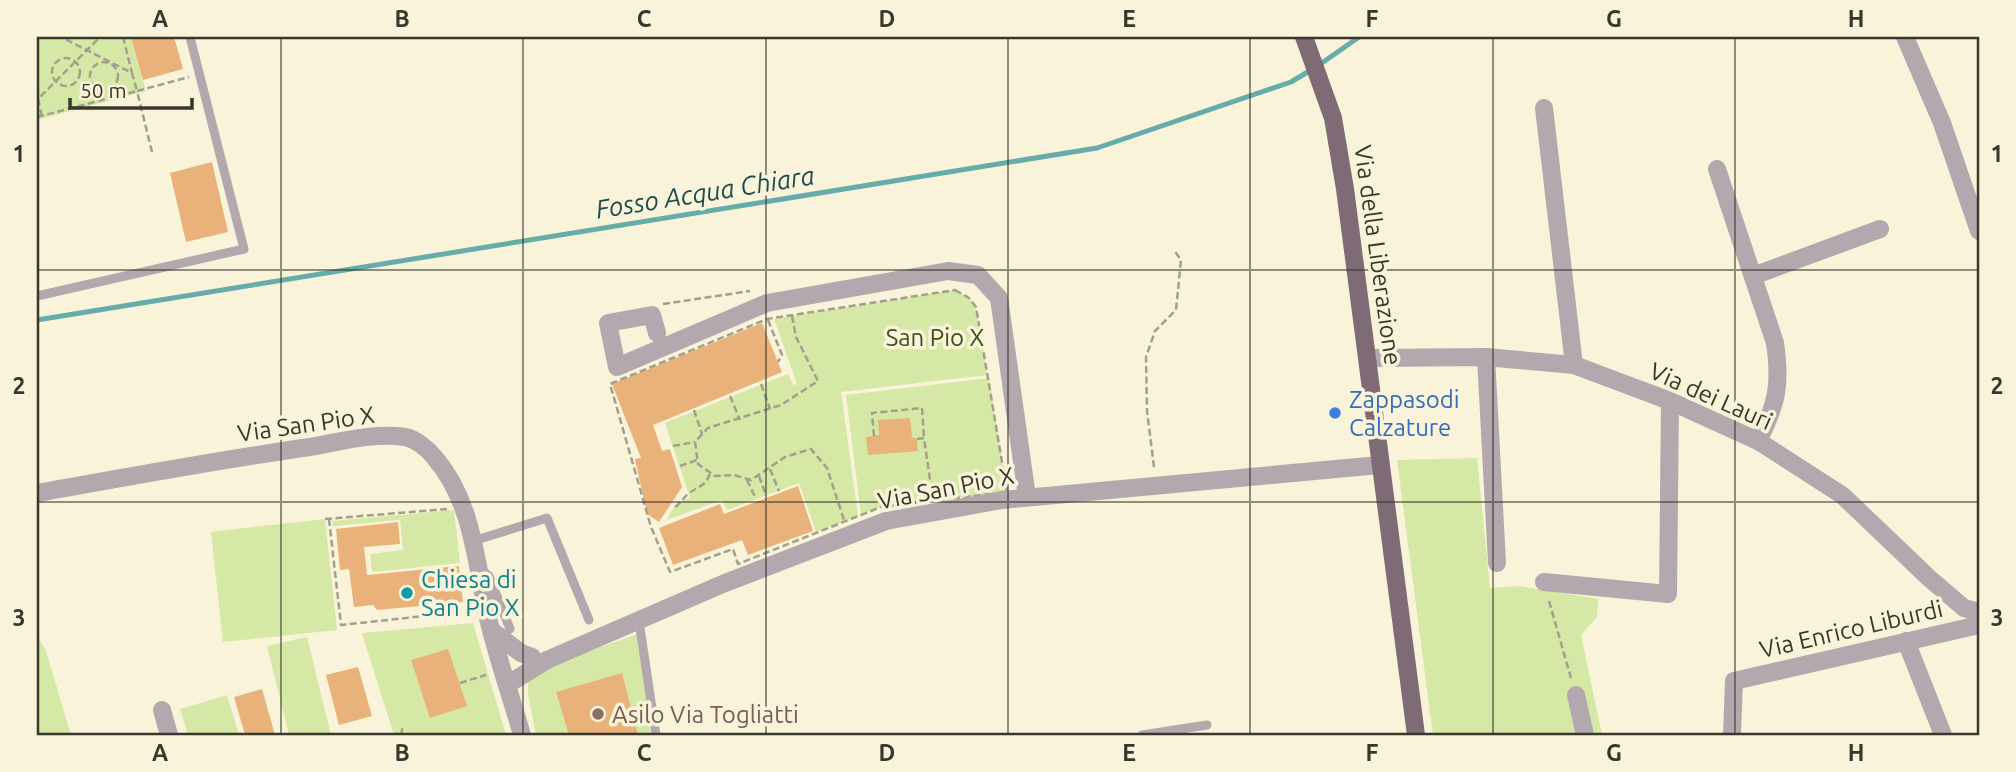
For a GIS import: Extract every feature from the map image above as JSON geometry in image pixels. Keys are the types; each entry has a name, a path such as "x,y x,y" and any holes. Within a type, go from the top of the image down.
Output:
{"main road":[{"name":"Via della Liberazione","path":"1308,45 1335,130 1368,358 1379,465 1416,735"}],"street":[{"path":"1905,37 1942,122 1979,231"},
{"path":"1545,108 1574,365"},
{"path":"1717,169 1775,343 1779,371 1777,399 1758,441"},
{"path":"1753,276 1880,229"},
{"path":"657,333 652,315 608,323 617,367 767,303 948,271 978,275 999,298 1027,497"},
{"path":"1486,357 1497,563"},
{"name":"Via dei Lauri","path":"1368,358 1486,357 1574,365 1670,401 1758,441 1842,495 1964,608 1979,612"},
{"path":"1544,582 1668,594 1670,401"},
{"name":"Via San Pio X","path":"37,493 374,437 406,437 429,452 451,481 473,541 498,668 508,684 540,659"},
{"name":"Via San Pio X","path":"498,668 540,659 886,521 1027,497 1379,465"},
{"name":"Via Enrico Liburdi","path":"1732,735 1734,681 1979,625"},
{"path":"492,631 521,653 540,659"},
{"path":"1906,641 1943,735"},
{"path":"508,684 522,735"},
{"path":"1576,695 1585,735"},
{"path":"162,710 169,735"}],"lane":[{"path":"37,296 244,249 190,37"},
{"path":"473,541 547,518 589,620"},
{"path":"479,568 489,576 510,629"},
{"path":"639,621 656,735"},
{"path":"1142,735 1207,725"}],"path":[{"path":"61,37 132,73"},
{"path":"42,116 37,98 100,37"},
{"path":"122,37 152,152"},
{"path":"62,59 74,61 80,74 76,82 62,86 55,80 55,64 62,59"},
{"path":"101,62 111,64 119,75 116,85 108,90 98,89 91,81 91,72 101,62"},
{"path":"37,117 189,76"},
{"path":"1147,486 1156,460 1147,411 1146,357 1155,331 1175,310 1181,260 1174,250"},
{"path":"955,290 970,298 976,307 1007,492 880,507 738,564 733,549 670,572 651,527 610,384 767,319 955,290"},
{"path":"673,446 695,442 708,428 770,409 818,381 796,337 792,316"},
{"path":"767,319 782,355 778,362"},
{"path":"761,384 770,409"},
{"path":"730,396 740,420"},
{"path":"874,436 872,413 922,408 924,438 932,479 932,501"},
{"path":"694,410 702,434"},
{"path":"917,439 924,438"},
{"path":"695,442 697,460 710,473 747,479 759,476 797,451 811,449 827,468 844,520"},
{"path":"680,466 697,460"},
{"path":"770,469 779,491"},
{"path":"675,507 688,494 698,491 708,481 710,473"},
{"path":"759,476 766,495"},
{"path":"747,479 756,499"},
{"path":"453,508 327,519 341,625 470,612 469,601"},
{"path":"1544,582 1576,695"},
{"path":"460,683 498,668"},
{"path":"401,735 403,725"}],"green space":[{"path":"37,37 131,37 146,91 37,120"},
{"name":"San Pio X","path":"955,290 969,298 976,307 987,375 841,392 858,516 816,532 799,483 727,510 722,500 666,520 677,503 690,498 665,423 788,374 793,385 797,384 774,319"},
{"path":"989,378 1007,492 881,507 861,514 846,395"},
{"path":"1477,458 1490,588 1520,586 1598,599 1597,617 1581,635 1602,735 1433,735 1397,460"},
{"path":"454,510 460,563 372,572 370,554 403,550 400,520 333,526 332,521"},
{"path":"325,519 337,630 223,642 211,532"},
{"path":"473,623 506,735 394,735 362,633"},
{"path":"638,634 651,735 536,735 528,680 550,665"},
{"path":"37,635 46,651 71,735 37,735"},
{"path":"307,637 331,735 289,735 267,646"},
{"path":"227,695 239,735 188,735 180,709"}],"building":[{"path":"131,37 174,37 183,69 143,80"},
{"path":"212,162 228,232 186,242 170,173"},
{"path":"762,323 782,372 653,425 662,451 670,449 682,487 659,522 647,514 635,459 641,458 612,384"},
{"path":"910,418 912,437 917,439 918,451 868,455 866,437 879,435 878,420"},
{"path":"798,486 813,531 748,555 742,540 673,565 659,528 720,504 724,514"},
{"name":"Chiesa di San Pio X","path":"398,522 400,544 364,547 367,575 459,566 463,602 377,610 373,605 354,607 349,569 340,570 336,529"},
{"path":"448,649 467,706 430,718 411,660"},
{"path":"358,667 372,716 339,725 326,675"},
{"name":"Asilo Via Togliatti","path":"622,673 638,735 569,735 556,692"},
{"path":"262,689 275,735 245,735 234,697"}],"waterway":[{"name":"Fosso Acqua Chiara","path":"1319,65 1359,37"},
{"name":"Fosso Acqua Chiara","path":"37,320 1097,148 1291,82 1311,70"}],"place":[{"name":"Zappasodi Calzature","path":"1335,413"},
{"name":"Chiesa di San Pio X","path":"407,593"},
{"name":"Asilo Via Togliatti","path":"598,714"}]}
